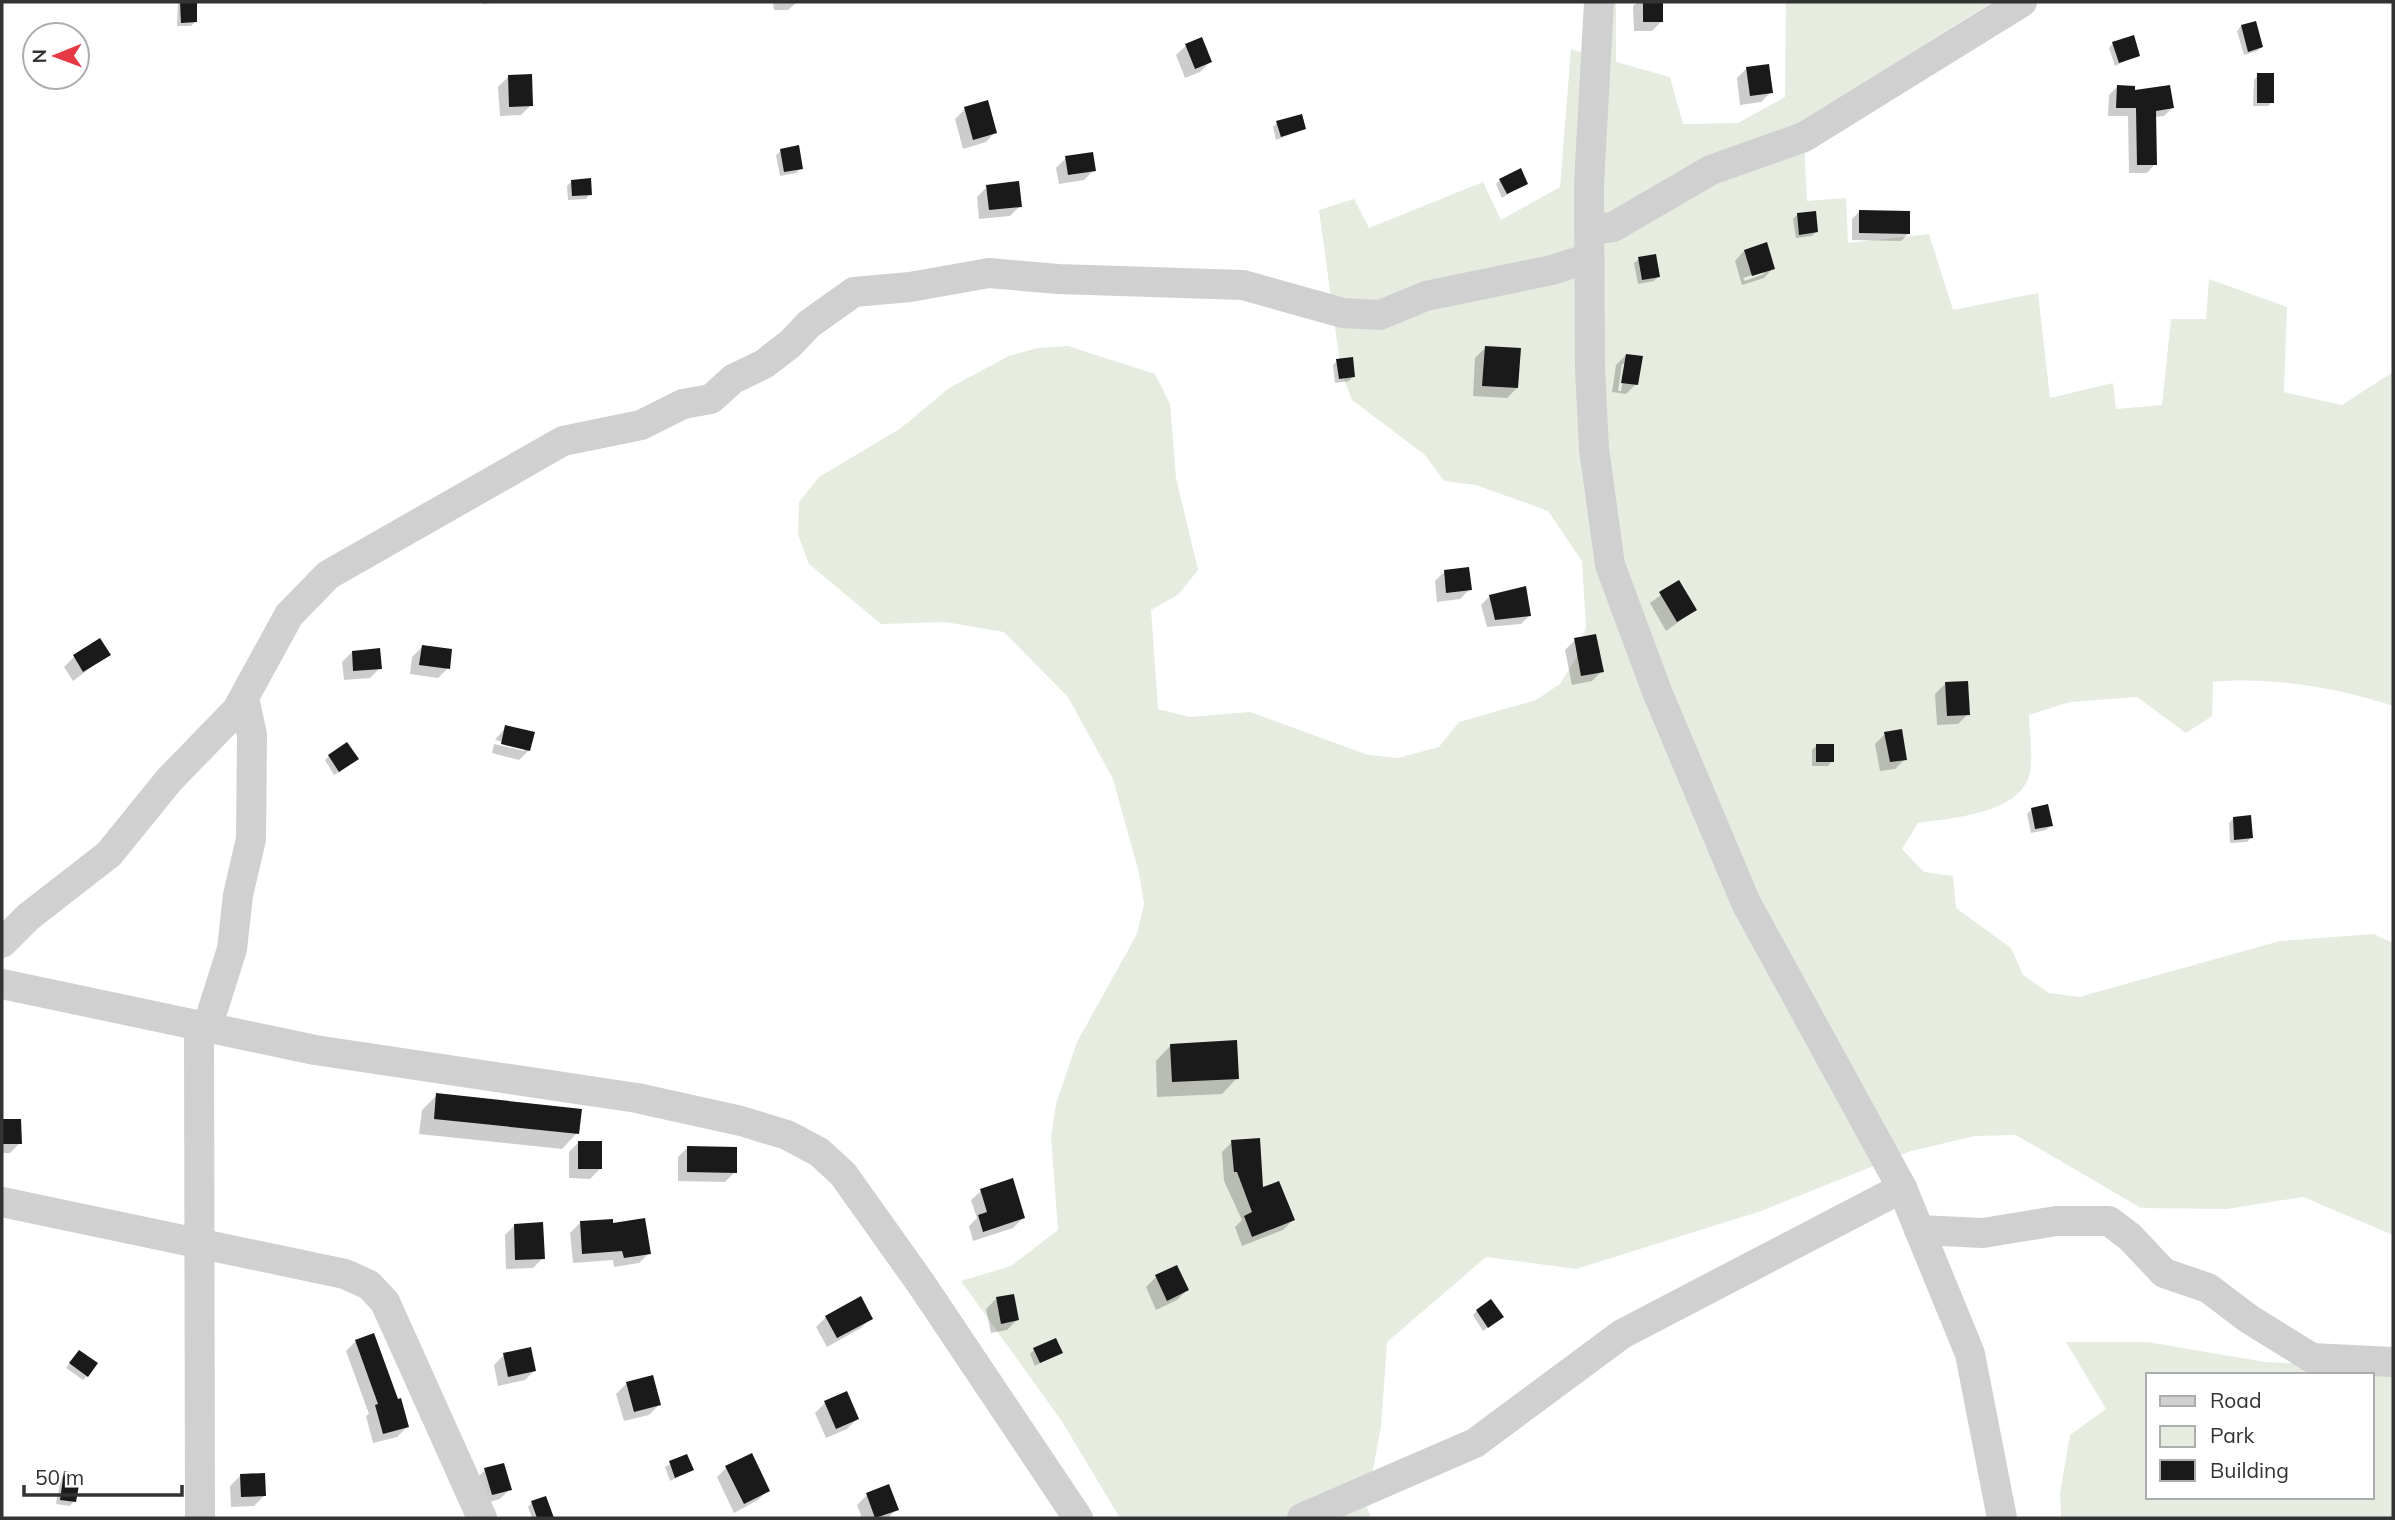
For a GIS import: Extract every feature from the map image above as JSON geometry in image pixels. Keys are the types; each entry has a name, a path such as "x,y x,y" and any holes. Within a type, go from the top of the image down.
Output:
{"street":[{"path":"1599,2 1589,184 1589,244 1594,449 1607,552 1614,578 1658,694 1746,903 1902,1188 1970,1354 2002,1518"},
{"path":"2,943 28,917 109,853 169,780 237,710 289,615 328,575 563,441 641,425 683,404 711,399 733,379 764,364 790,344 808,324 854,292 910,287 989,273 1058,279 1243,285 1343,313 1380,315 1426,296 1552,270 1613,227 1711,170 1804,137 2022,2"},
{"path":"200,1518 203,1027 232,948 238,895 251,839 252,735 244,698"},
{"path":"2,984 315,1050 637,1098 741,1121 787,1135 818,1152 843,1174 1079,1518"},
{"path":"1303,1518 1475,1443 1622,1334 1902,1188"},
{"path":"2,1202 345,1273 369,1285 385,1302 482,1518"},
{"path":"1919,1230 1983,1233 2056,1221 2109,1221 2130,1237 2164,1273 2208,1288 2249,1319 2312,1358 2393,1362"}],"green space":[{"path":"1586,2 1616,2 1616,62 1670,77 1683,124 1738,123 1785,97 1786,2 1992,2 1803,121 1807,201 1846,198 1848,243 1929,234 1953,310 2038,293 2050,398 2113,383 2116,409 2162,405 2171,319 2206,319 2209,279 2287,307 2284,392 2342,405 2393,372 2393,706 2304,685 2257,681 2213,682 2212,716 2186,733 2137,697 2070,702 2029,715 2029,776 2012,799 1982,812 1918,823 1902,849 1924,872 1953,876 1956,908 2011,948 2023,975 2049,993 2079,997 2280,941 2374,934 2393,943 2393,1235 2303,1197 2227,1209 2141,1208 2016,1135 1975,1136 1911,1151 1761,1211 1576,1269 1486,1257 1387,1342 1381,1427 1366,1505 1371,1518 1120,1518 1063,1423 961,1281 1011,1266 1058,1230 1051,1136 1056,1104 1077,1042 1137,934 1144,904 1139,873 1113,779 1068,697 1004,632 945,622 881,624 809,564 798,535 799,502 819,477 901,428 949,388 1009,356 1037,348 1068,346 1155,374 1170,404 1176,478 1198,570 1179,594 1151,610 1158,709 1190,717 1250,712 1368,755 1398,758 1439,747 1459,722 1536,700 1560,684 1576,658 1586,627 1582,561 1548,511 1476,485 1444,481 1425,455 1352,400 1341,371 1319,210 1354,199 1369,228 1483,182 1501,220 1560,187 1571,49 1583,53"},
{"path":"2066,1342 2148,1342 2265,1362 2393,1368 2393,1518 2061,1518 2060,1493 2070,1435 2106,1409"}],"building":[{"path":"180,2 197,2 197,22 181,23"},
{"path":"1643,2 1663,2 1663,22 1643,22"},
{"path":"2256,21 2263,47 2248,52 2241,25"},
{"path":"2134,35 2140,56 2119,63 2112,42"},
{"path":"1202,37 1212,62 1195,69 1185,44"},
{"path":"1769,64 1773,93 1750,96 1746,67"},
{"path":"2257,73 2274,73 2274,103 2257,103"},
{"path":"532,74 533,106 509,107 508,75"},
{"path":"2117,85 2135,86 2135,90 2170,85 2174,108 2156,111 2157,165 2137,165 2136,108 2116,108"},
{"path":"988,100 997,133 973,140 964,107"},
{"path":"1302,114 1306,129 1281,137 1276,121"},
{"path":"799,145 803,169 784,172 780,149"},
{"path":"1093,152 1096,171 1068,175 1065,156"},
{"path":"1521,168 1528,184 1507,194 1499,179"},
{"path":"591,178 592,195 572,196 571,180"},
{"path":"1019,181 1022,207 989,210 986,185"},
{"path":"1859,210 1910,211 1910,234 1859,233"},
{"path":"1816,211 1818,232 1799,235 1797,213"},
{"path":"1767,242 1775,269 1752,276 1744,250"},
{"path":"1656,254 1660,277 1642,280 1638,257"},
{"path":"1485,346 1521,348 1518,388 1482,386"},
{"path":"1626,354 1643,356 1638,385 1621,383"},
{"path":"1353,357 1355,377 1339,379 1336,359"},
{"path":"1469,567 1472,590 1446,593 1444,570"},
{"path":"1679,580 1697,610 1677,622 1659,592"},
{"path":"1526,586 1531,616 1495,620 1489,595"},
{"path":"1596,634 1604,672 1581,676 1574,638"},
{"path":"100,638 111,655 83,672 73,655"},
{"path":"422,645 452,649 450,669 419,665"},
{"path":"380,648 382,669 353,671 352,651"},
{"path":"1968,681 1970,715 1947,716 1945,682"},
{"path":"505,725 535,732 530,751 501,744"},
{"path":"1902,729 1907,760 1890,762 1884,732"},
{"path":"347,742 359,759 339,772 328,755"},
{"path":"1816,744 1834,744 1834,762 1816,762"},
{"path":"2048,804 2053,826 2035,829 2031,808"},
{"path":"2251,815 2253,838 2234,840 2233,817"},
{"path":"1237,1040 1239,1079 1172,1082 1170,1044"},
{"path":"436,1093 582,1109 579,1134 434,1119"},
{"path":"2,1119 21,1119 22,1144 2,1144"},
{"path":"1260,1138 1263,1187 1279,1181 1295,1220 1252,1237 1244,1216 1252,1212 1237,1172 1234,1172 1231,1140"},
{"path":"578,1141 602,1141 602,1169 578,1169"},
{"path":"687,1146 737,1147 737,1173 687,1172"},
{"path":"1013,1178 1025,1218 983,1232 978,1215 987,1212 980,1189"},
{"path":"645,1218 651,1254 624,1258 622,1251 582,1254 580,1221 613,1219 613,1223"},
{"path":"543,1222 545,1259 515,1260 514,1224"},
{"path":"1177,1265 1189,1290 1167,1301 1155,1275"},
{"path":"1014,1294 1019,1320 1001,1324 996,1297"},
{"path":"861,1296 873,1319 837,1338 825,1316"},
{"path":"1491,1299 1504,1317 1488,1328 1476,1310"},
{"path":"374,1333 398,1399 401,1398 409,1427 383,1434 375,1405 378,1404 355,1340"},
{"path":"1056,1338 1063,1353 1040,1363 1033,1348"},
{"path":"531,1347 536,1371 508,1377 503,1353"},
{"path":"79,1350 98,1363 88,1377 69,1363"},
{"path":"653,1375 661,1405 634,1412 626,1382"},
{"path":"847,1391 859,1419 836,1429 824,1401"},
{"path":"752,1453 770,1491 744,1504 725,1466"},
{"path":"687,1454 694,1470 675,1478 669,1461"},
{"path":"504,1463 512,1490 492,1495 484,1468"},
{"path":"64,1471 81,1474 76,1502 60,1500"},
{"path":"265,1473 266,1496 241,1497 240,1474"},
{"path":"889,1484 899,1510 875,1518 866,1493"},
{"path":"546,1496 554,1518 537,1518 531,1501"}]}
